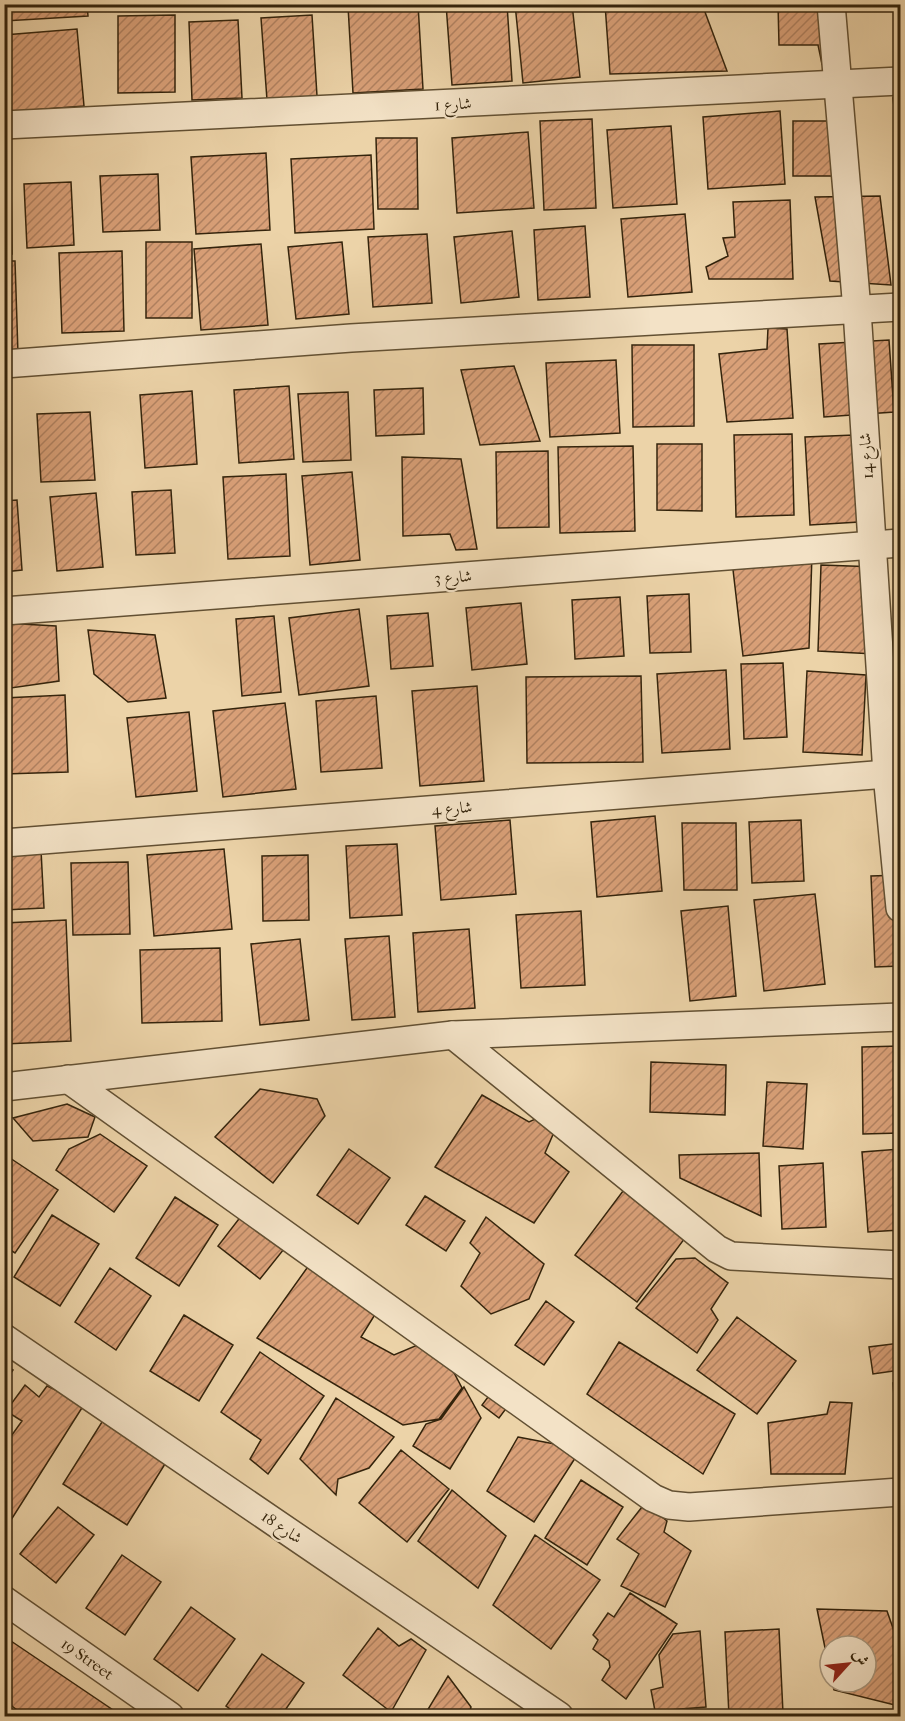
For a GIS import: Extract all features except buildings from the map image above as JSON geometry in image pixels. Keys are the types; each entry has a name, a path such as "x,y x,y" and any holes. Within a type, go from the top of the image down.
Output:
{"street":[{"name":"شارع 14","path":"831,4 857,310 871,545 894,774 900,908"},
{"name":"شارع 1","path":"4,125 837,86 900,81"},
{"path":"4,364 351,338 900,307"},
{"name":"شارع 3","path":"4,610 900,543"},
{"name":"شارع 4","path":"4,843 894,774"},
{"path":"4,1086 453,1035 900,1017"},
{"path":"453,1035 717,1249 731,1256 900,1265"},
{"path":"68,1079 653,1498 669,1505 688,1507 900,1492"},
{"name":"شارع 18","path":"4,1338 559,1716"},
{"name":"19 Street","path":"4,1600 170,1716"}]}
